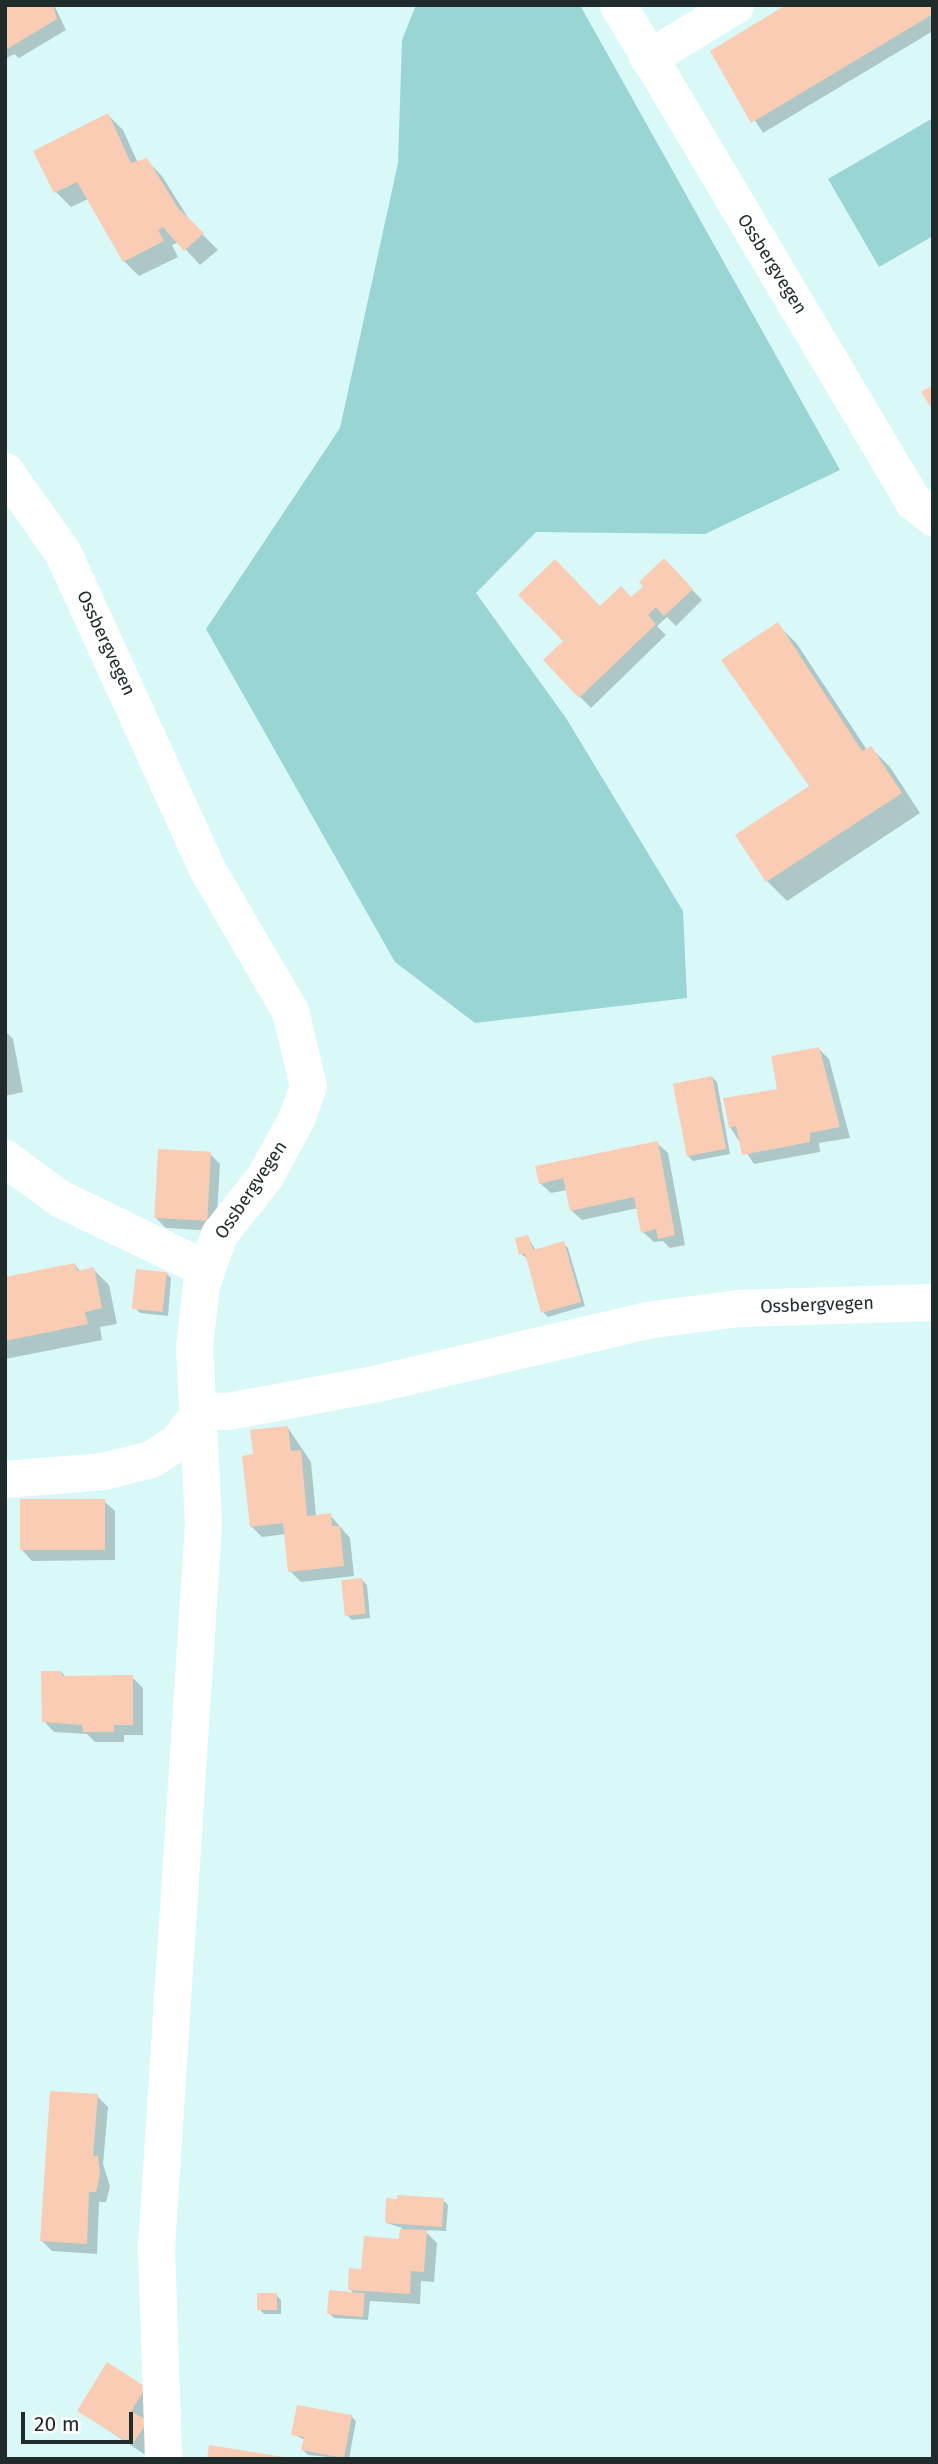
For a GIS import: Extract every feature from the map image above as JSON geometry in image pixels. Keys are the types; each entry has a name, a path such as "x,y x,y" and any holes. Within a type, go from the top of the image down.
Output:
{"street":[{"name":"Ossbergvegen","path":"618,5 913,501 933,517"},
{"path":"648,58 735,5"},
{"name":"Ossbergvegen","path":"5,471 63,553 207,869 290,1011 301,1049 308,1086 298,1117 265,1176 219,1234 206,1269 194,1346 201,1410 228,1411 378,1383 646,1320 739,1308 933,1301"},
{"path":"5,1158 59,1198 206,1269"},
{"path":"5,1479 103,1471 151,1460 177,1442 201,1410"},
{"path":"163,2459 156,2246 203,1524 201,1410"}],"shaded area":[{"path":"416,5 580,5 840,470 705,534 536,532 476,593 566,718 683,911 687,998 475,1023 395,962 206,629 340,428 398,163 402,40"},
{"path":"933,118 933,236 879,267 828,179"}],"building":[{"path":"5,5 53,5 57,19 7,49"},
{"path":"786,5 933,5 933,14 751,123 710,51"},
{"path":"108,113 131,163 147,158 178,208 204,233 184,251 163,227 158,230 164,241 123,262 77,182 54,193 33,151"},
{"path":"933,385 933,411 921,392"},
{"path":"664,558 693,589 664,616 656,607 648,615 656,624 579,698 543,660 563,641 518,595 555,559 600,606 621,586 631,597 643,587 639,582"},
{"path":"778,622 862,751 871,746 902,793 766,882 735,835 809,786 721,660"},
{"path":"819,1047 840,1127 810,1133 810,1142 742,1155 736,1126 729,1128 723,1098 777,1089 771,1056"},
{"path":"712,1076 726,1149 687,1156 673,1084"},
{"path":"658,1141 675,1235 658,1239 656,1229 641,1233 634,1197 570,1211 563,1178 539,1184 535,1166"},
{"path":"158,1149 211,1152 207,1221 154,1218"},
{"path":"528,1235 533,1250 564,1241 581,1302 541,1313 525,1253 519,1255 515,1238"},
{"path":"75,1263 77,1271 94,1267 102,1308 85,1312 88,1324 5,1341 5,1277"},
{"path":"136,1269 167,1272 163,1312 132,1309"},
{"path":"288,1426 291,1451 301,1450 307,1516 331,1513 332,1526 340,1526 344,1566 288,1572 283,1523 250,1527 242,1456 253,1454 250,1430"},
{"path":"20,1499 105,1499 105,1550 20,1550"},
{"path":"362,1578 366,1614 345,1616 341,1580"},
{"path":"41,1671 61,1671 62,1676 133,1675 133,1725 114,1725 114,1732 83,1732 82,1725 42,1722"},
{"path":"50,2091 98,2094 93,2156 98,2156 100,2174 96,2192 89,2192 87,2244 40,2241"},
{"path":"397,2195 444,2198 442,2227 385,2223 386,2198 397,2199"},
{"path":"400,2229 427,2230 424,2272 411,2271 410,2294 348,2290 349,2268 361,2269 364,2236 399,2239"},
{"path":"329,2290 365,2293 363,2317 327,2314"},
{"path":"257,2293 277,2293 277,2310 257,2310"},
{"path":"107,2362 146,2387 131,2411 148,2421 132,2445 77,2411"},
{"path":"297,2405 352,2415 344,2458 301,2450 304,2437 291,2435"},
{"path":"209,2445 284,2457 284,2459 207,2459"}]}
